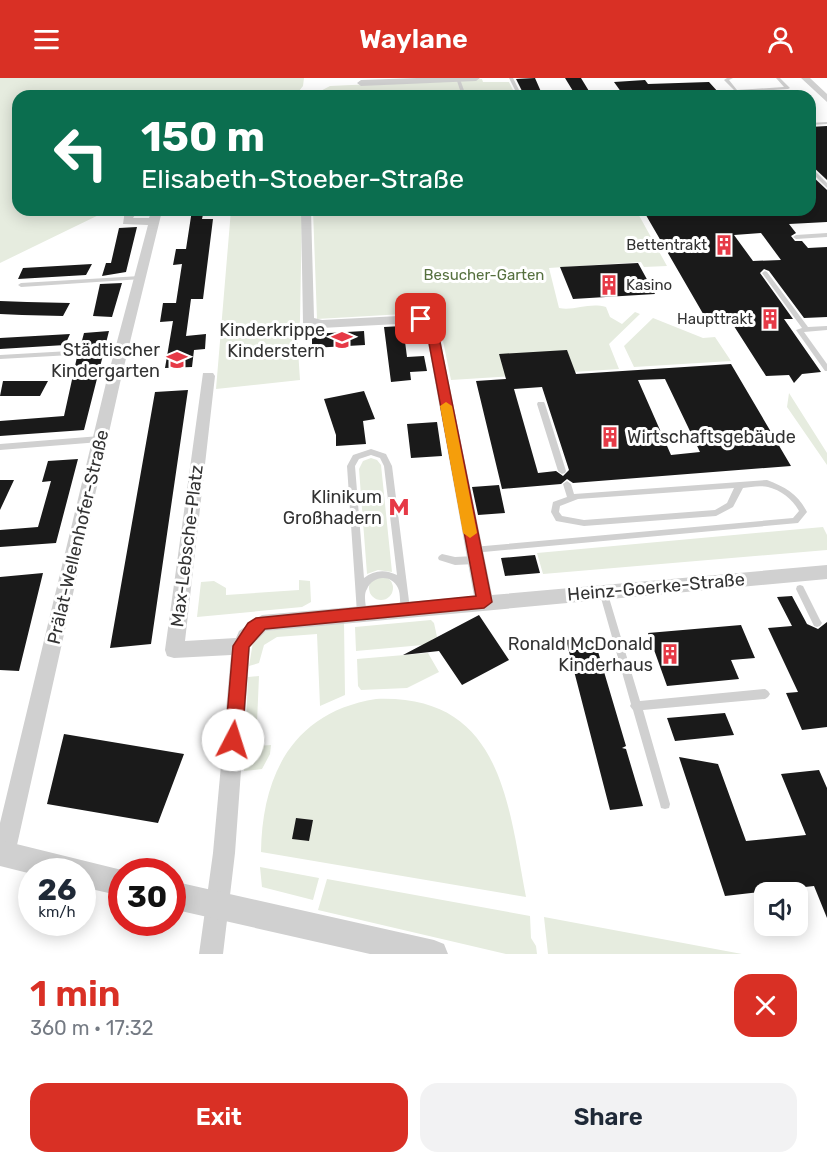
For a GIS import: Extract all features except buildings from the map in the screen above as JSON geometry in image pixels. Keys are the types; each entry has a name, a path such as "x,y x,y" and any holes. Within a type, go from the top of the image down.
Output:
{"street":[{"path":"361,83 410,79 476,78"},
{"path":"805,78 827,99"},
{"name":"Prälat-Wellenhofer-Straße","path":"128,216 127,222 152,216"},
{"name":"Prälat-Wellenhofer-Straße","path":"2,853 100,439 156,216"},
{"path":"211,954 218,906 241,646 253,628 262,622 484,602 431,324 418,319 321,324 308,320 306,216"},
{"name":"Max-Lebsche-Platz","path":"208,376 174,650 241,646"},
{"name":"Heinz-Goerke-Straße","path":"484,602 827,572"},
{"path":"2,853 22,858"},
{"path":"186,898 434,954"}],"lane":[{"path":"731,78 726,80 735,90"},
{"path":"753,90 788,88 778,78"},
{"path":"816,174 827,186"},
{"path":"796,237 827,235"},
{"path":"765,273 807,330"},
{"path":"21,285 140,278"},
{"path":"827,328 799,330 827,369"},
{"path":"0,357 122,350"},
{"path":"541,404 562,471"},
{"path":"0,447 100,439"},
{"path":"362,612 351,466 356,457 371,452 383,456 388,466 405,609"},
{"path":"442,558 455,561 474,555 795,521 802,512 798,500 785,490 767,483 740,485 571,498 556,504 555,512 559,519 584,523 716,513 730,505 740,485"},
{"path":"567,484 571,498"},
{"path":"361,592 365,581 376,574 393,577 403,588"},
{"path":"800,589 817,623"},
{"path":"603,591 665,804"},
{"path":"635,706 765,694"}],"green space":[{"path":"0,78 304,78 300,90 12,90 12,216 97,216 0,263"},
{"path":"482,79 483,82 509,82 513,90 322,90 330,86"},
{"path":"230,216 302,216 300,321 297,335 300,380 216,389"},
{"name":"Besucher-Garten","path":"313,216 639,216 667,266 644,267 641,262 549,268 559,308 594,305 606,307 610,317 622,324 635,312 640,314 609,344 619,369 451,380 439,321 421,313 317,319"},
{"path":"653,318 703,338 715,337 731,361 634,367 624,346"},
{"path":"789,393 827,453 827,465 787,407"},
{"path":"371,458 377,460 381,465 392,572 378,570 367,574 359,469 363,461"},
{"path":"823,527 827,535 827,550 543,574 537,553"},
{"path":"381,576 386,577 392,583 392,593 386,599 381,600 376,599 370,593 369,588 370,583 376,577"},
{"path":"299,580 310,581 311,602 302,607 197,617 201,582 214,581 226,588 226,595 299,590"},
{"path":"431,620 434,623 437,637 432,639 434,644 356,651 355,627"},
{"path":"344,622 345,695 320,706 317,634 277,637 264,645 259,663 249,666 253,642 266,631"},
{"path":"428,653 439,672 407,688 361,690 358,686 357,659"},
{"path":"259,676 256,746 271,745 270,754 262,769 244,771 248,677"},
{"path":"376,699 418,702 450,715 474,735 492,761 504,792 513,826 526,897 261,852 268,797 276,773 288,752 303,733 323,718 347,706"},
{"path":"260,867 319,878 313,900 262,887"},
{"path":"327,879 530,916 531,938 536,946 537,954 506,954 318,910"},
{"path":"544,917 742,954 548,954"}],"slow traffic":[{"path":"446,406 470,533"}],"place":[{"name":"Bettentrakt","path":"724,245"},
{"name":"Kasino","path":"609,285"},
{"name":"Haupttrakt","path":"770,319"},
{"name":"Kinderkrippe Kinderstern","path":"342,340"},
{"name":"Städtischer Kindergarten","path":"177,360"},
{"name":"Wirtschaftsgebäude","path":"610,437"},
{"name":"Klinikum Großhadern","path":"399,507"},
{"name":"Ronald McDonald Kinderhaus","path":"670,654"}],"route":[{"path":"233,740 241,646 253,628 262,622 484,602 432,327 429,322 421,319"}]}
